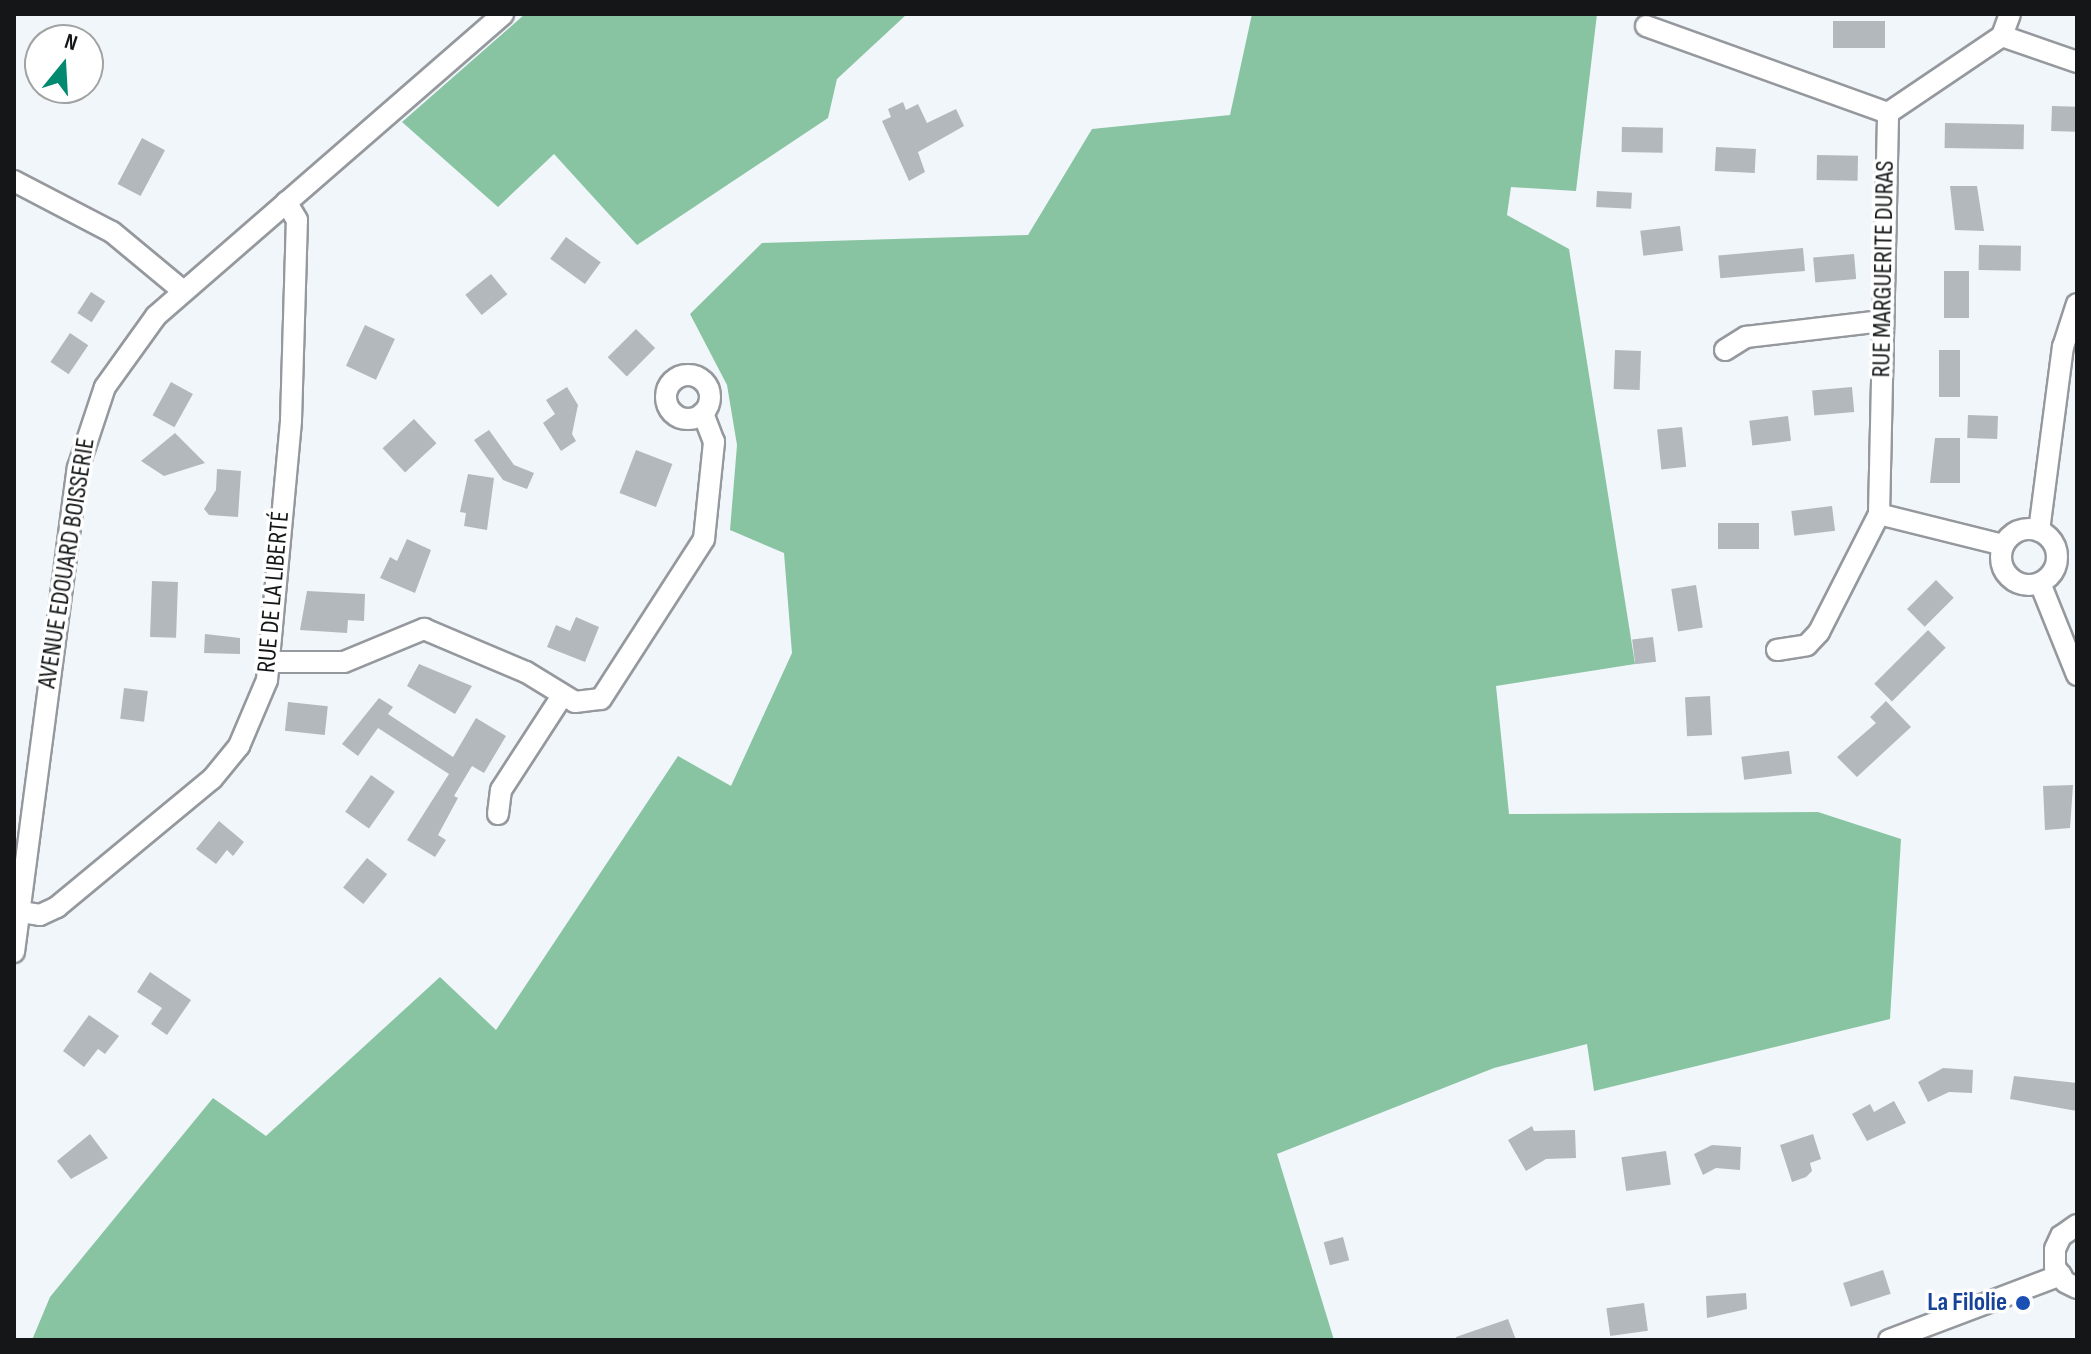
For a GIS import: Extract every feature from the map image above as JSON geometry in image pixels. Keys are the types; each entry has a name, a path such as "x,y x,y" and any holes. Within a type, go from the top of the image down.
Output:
{"street":[{"name":"AVENUE EDOUARD BOISSERIE","path":"14,952 61,580 82,447 105,387 124,355 183,291 503,14"},
{"path":"1646,26 1888,113 2002,36 2010,14"},
{"path":"2002,36 2077,62"},
{"name":"RUE MARGUERITE DURAS","path":"1879,514 1888,113"},
{"path":"14,181 112,232 183,291"},
{"name":"RUE DE LA LIBERTÉ","path":"21,912 40,915 57,907 212,779 239,746 271,662 295,323 297,220 286,202"},
{"path":"2039,531 2063,347 2077,304"},
{"path":"1725,350 1746,337 1882,321"},
{"path":"271,662 344,662 424,629 526,672 562,696 589,703 611,691 704,539 714,431 703,413"},
{"path":"1777,650 1807,645 1825,625 1879,514 2003,545"},
{"path":"2039,531 2052,541 2057,557 2053,573 2040,583 2023,585 2008,576 2001,562 2003,545 2015,533 2039,531"},
{"path":"2040,583 2077,675"},
{"path":"498,814 501,790 562,696"},
{"path":"1889,1340 2069,1282 2055,1249 2061,1236 2077,1225"}],"green space":[{"path":"525,14 907,14 837,79 828,118 637,245 554,154 498,207 402,122"},
{"path":"1252,14 1597,14 1576,191 1511,187 1507,215 1569,249 1635,664 1496,686 1509,814 1818,812 1901,839 1890,1019 1594,1091 1587,1044 1494,1068 1277,1154 1334,1340 32,1340 50,1297 213,1098 266,1136 440,977 496,1030 678,756 731,786 792,653 784,553 730,530 737,445 727,385 690,314 762,243 1028,235 1092,129 1230,115"}],"building":[{"path":"1833,21 1885,21 1885,48 1833,48"},
{"path":"903,102 906,110 918,104 927,123 956,109 964,126 918,152 925,172 909,181 882,121 891,117 888,109"},
{"path":"2052,106 2077,107 2076,132 2051,131"},
{"path":"1945,123 2024,124 2024,149 1945,148"},
{"path":"1622,127 1663,128 1663,153 1622,152"},
{"path":"142,138 165,150 141,196 118,184"},
{"path":"1716,147 1756,149 1755,173 1715,171"},
{"path":"1817,155 1858,156 1858,181 1817,180"},
{"path":"1950,186 1977,186 1984,231 1955,230"},
{"path":"1597,191 1632,193 1631,209 1596,207"},
{"path":"1680,226 1683,251 1643,256 1640,231"},
{"path":"566,237 601,262 585,284 550,259"},
{"path":"1979,245 2021,246 2021,271 1979,270"},
{"path":"1803,248 1805,271 1720,278 1718,255"},
{"path":"1854,254 1856,279 1815,282 1813,258"},
{"path":"1944,271 1969,271 1969,318 1944,318"},
{"path":"491,274 507,294 482,315 465,295"},
{"path":"91,292 105,301 92,322 77,313"},
{"path":"365,325 395,339 376,380 346,366"},
{"path":"636,329 655,348 627,376 608,357"},
{"path":"70,333 88,345 69,374 50,362"},
{"path":"1615,350 1641,351 1640,390 1614,389"},
{"path":"1939,350 1960,350 1960,397 1939,397"},
{"path":"171,382 193,394 174,427 153,415"},
{"path":"567,387 578,405 572,434 576,441 561,451 543,423 555,414 546,400"},
{"path":"1852,387 1854,412 1814,415 1812,390"},
{"path":"1968,415 1998,416 1997,439 1967,438"},
{"path":"1788,416 1791,441 1752,446 1749,421"},
{"path":"414,419 437,443 405,472 383,448"},
{"path":"1682,427 1686,467 1661,469 1657,430"},
{"path":"489,430 514,465 534,473 527,489 503,480 474,440"},
{"path":"175,433 205,463 164,476 141,461"},
{"path":"1935,438 1960,438 1960,483 1930,483"},
{"path":"636,450 672,464 656,507 620,493"},
{"path":"217,469 241,471 238,517 209,515 204,509 216,490"},
{"path":"468,474 494,478 487,530 464,526 466,513 460,512"},
{"path":"1832,506 1835,531 1794,536 1791,511"},
{"path":"1718,523 1759,523 1759,549 1718,549"},
{"path":"407,539 431,550 415,593 380,578 390,557 397,561"},
{"path":"1936,580 1954,598 1925,627 1907,609"},
{"path":"152,581 178,582 176,638 150,637"},
{"path":"1696,585 1703,627 1678,631 1671,589"},
{"path":"307,591 365,594 364,621 348,620 347,633 300,630"},
{"path":"576,617 599,627 585,662 547,647 556,625 570,631"},
{"path":"1928,630 1946,648 1892,701 1874,684"},
{"path":"205,634 240,638 240,654 204,653"},
{"path":"1653,637 1656,662 1635,664 1632,640"},
{"path":"419,664 472,686 455,714 407,686"},
{"path":"124,688 148,691 144,722 120,719"},
{"path":"1710,696 1712,735 1687,736 1685,697"},
{"path":"379,698 393,707 388,714 453,757 476,718 506,736 484,773 472,766 454,796 458,798 438,835 446,840 435,857 407,840 449,774 378,728 358,756 342,744"},
{"path":"1886,701 1911,727 1857,777 1837,757 1876,723 1870,717"},
{"path":"288,702 328,706 325,735 285,731"},
{"path":"1789,751 1792,774 1744,780 1741,757"},
{"path":"371,775 395,792 369,828 345,812"},
{"path":"2073,785 2070,828 2045,830 2043,786"},
{"path":"219,821 244,842 233,856 227,850 216,864 196,849"},
{"path":"367,858 387,874 363,904 343,888"},
{"path":"150,972 191,1000 167,1035 151,1024 162,1008 137,992"},
{"path":"89,1015 119,1036 105,1054 98,1049 84,1067 63,1051"},
{"path":"1943,1068 1973,1070 1972,1093 1949,1092 1928,1102 1918,1082"},
{"path":"2014,1076 2077,1083 2077,1111 2010,1099"},
{"path":"1894,1101 1906,1123 1867,1141 1852,1114 1870,1104 1874,1112"},
{"path":"1532,1126 1534,1131 1575,1130 1576,1158 1546,1159 1526,1171 1508,1140"},
{"path":"90,1134 108,1158 71,1179 57,1161"},
{"path":"1813,1134 1821,1159 1810,1163 1812,1171 1806,1177 1792,1182 1780,1145"},
{"path":"1712,1145 1741,1147 1740,1170 1716,1168 1703,1175 1694,1154"},
{"path":"1666,1151 1671,1185 1626,1191 1621,1157"},
{"path":"1343,1237 1349,1260 1330,1265 1324,1242"},
{"path":"1883,1270 1891,1294 1851,1307 1843,1283"},
{"path":"1746,1293 1747,1309 1707,1318 1706,1296"},
{"path":"1644,1303 1648,1331 1610,1336 1606,1308"},
{"path":"1508,1319 1516,1340 1457,1340 1456,1337"}],"place":[{"name":"La Filolie","path":"2023,1303"}]}
